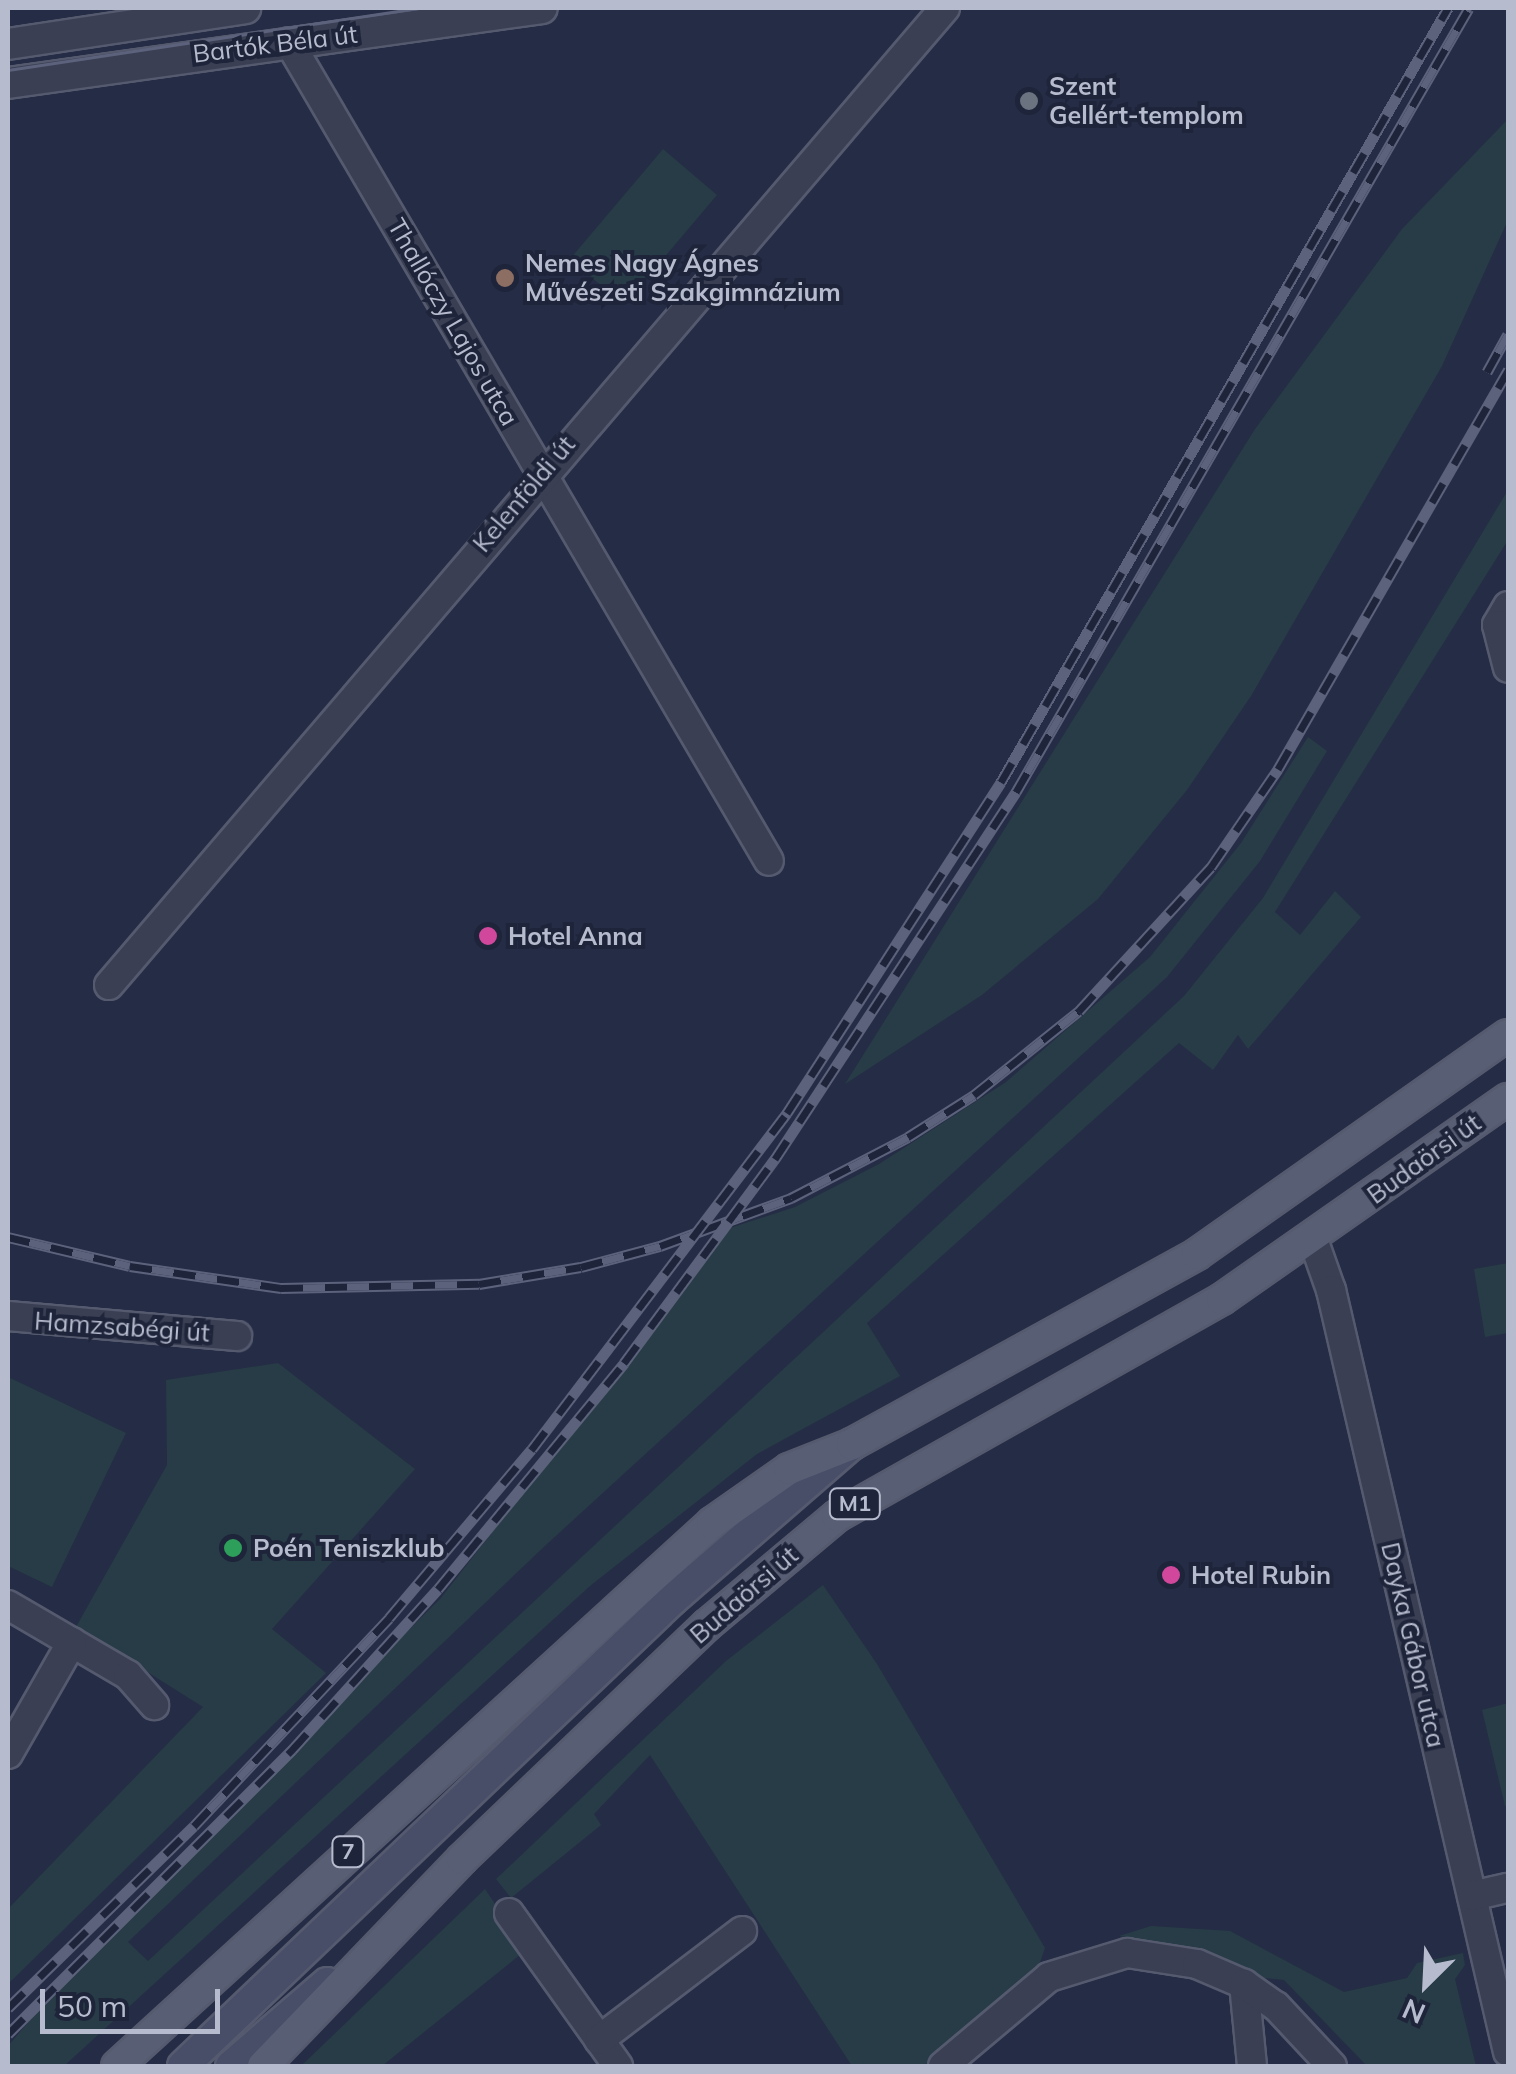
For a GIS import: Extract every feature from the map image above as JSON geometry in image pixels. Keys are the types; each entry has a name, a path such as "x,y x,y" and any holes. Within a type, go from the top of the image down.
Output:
{"main road":[{"name":"Budaörsi út","path":"117,2066 654,1570 789,1468 852,1444 1198,1254 1508,1035"},
{"name":"Budaörsi út","path":"263,2066 411,1910 707,1625 837,1516 1222,1300 1508,1098"},
{"name":"Budaörsi út","path":"183,2066 674,1600 852,1444"},
{"path":"231,2066 411,1910"}],"street":[{"name":"Bartók Béla út","path":"8,44 246,8"},
{"name":"Bartók Béla út","path":"8,83 542,8"},
{"name":"Kelenföldi út","path":"109,985 542,473 943,8"},
{"name":"Thallóczy Lajos utca","path":"288,42 769,861"},
{"path":"1508,606 1497,625 1508,668"},
{"name":"Dayka Gábor utca","path":"1313,1239 1331,1290 1508,2052"},
{"name":"Hamzsabégi út","path":"8,1316 237,1336"},
{"path":"8,1604 128,1675 154,1705"},
{"path":"8,1754 72,1642"},
{"path":"1472,1896 1508,1888"},
{"path":"509,1914 618,2066"},
{"path":"599,2040 742,1931"},
{"path":"943,2066 1049,1977 1090,1961 1128,1953 1157,1956 1244,1984 1276,2006 1332,2066"},
{"path":"1244,1984 1252,2066"}],"shaded area":[{"path":"1508,119 1508,220 1442,366 1251,696 1187,790 1098,899 982,995 845,1084 1255,429 1402,229"},
{"path":"663,149 717,195 624,305 570,259"},
{"path":"1508,490 1508,540 1275,912 1300,935 1335,891 1361,917 1248,1049 1238,1035 1213,1070 1179,1043 867,1323 900,1376 757,1454 590,1586 64,2066 8,2066 8,2046 111,1924 440,1599 730,1228 795,1207 879,1164 1006,1082 1150,957 1241,843 1308,737 1327,751 1260,861 1167,977 547,1544 128,1942 148,1961 1184,996 1263,898"},
{"path":"1508,1263 1508,1333 1485,1337 1474,1269"},
{"name":"Poén Teniszklub","path":"278,1363 415,1469 272,1629 326,1673 8,1984 8,1909 203,1707 76,1627 167,1465 166,1380"},
{"path":"8,1377 126,1433 52,1587 8,1566"},
{"path":"823,1585 877,1664 1045,1948 1038,1968 924,2066 852,2066 650,1755 594,1814 601,1825 511,1898 496,1879 726,1661"},
{"path":"1508,1703 1508,1805 1505,1806 1482,1710"},
{"path":"485,1889 526,1950 382,2066 301,2066"},
{"path":"1151,1926 1230,1931 1344,1992 1407,1978 1417,1963 1463,1953 1465,1965 1455,1979 1476,2066 1367,2066 1284,1980 1264,1978 1204,1949 1119,1936"}],"tram line":[{"path":"8,70 419,8"}],"railway":[{"path":"8,2008 194,1826 389,1618 532,1449 787,1113 1001,782 1448,8"},
{"path":"8,2034 292,1750 438,1589 624,1363 775,1159 1016,792 1469,8"},
{"path":"1487,372 1508,334"},
{"path":"8,1237 130,1266 281,1288 479,1284 581,1267 660,1246 791,1198 908,1137 974,1095 1079,1011 1211,867 1278,769 1508,370"}],"place":[{"name":"Szent Gellért-templom","path":"1029,101"},
{"name":"Nemes Nagy Ágnes Művészeti Szakgimnázium","path":"505,278"},
{"name":"Hotel Anna","path":"488,936"},
{"name":"Poén Teniszklub","path":"233,1548"},
{"name":"Hotel Rubin","path":"1171,1575"}]}
